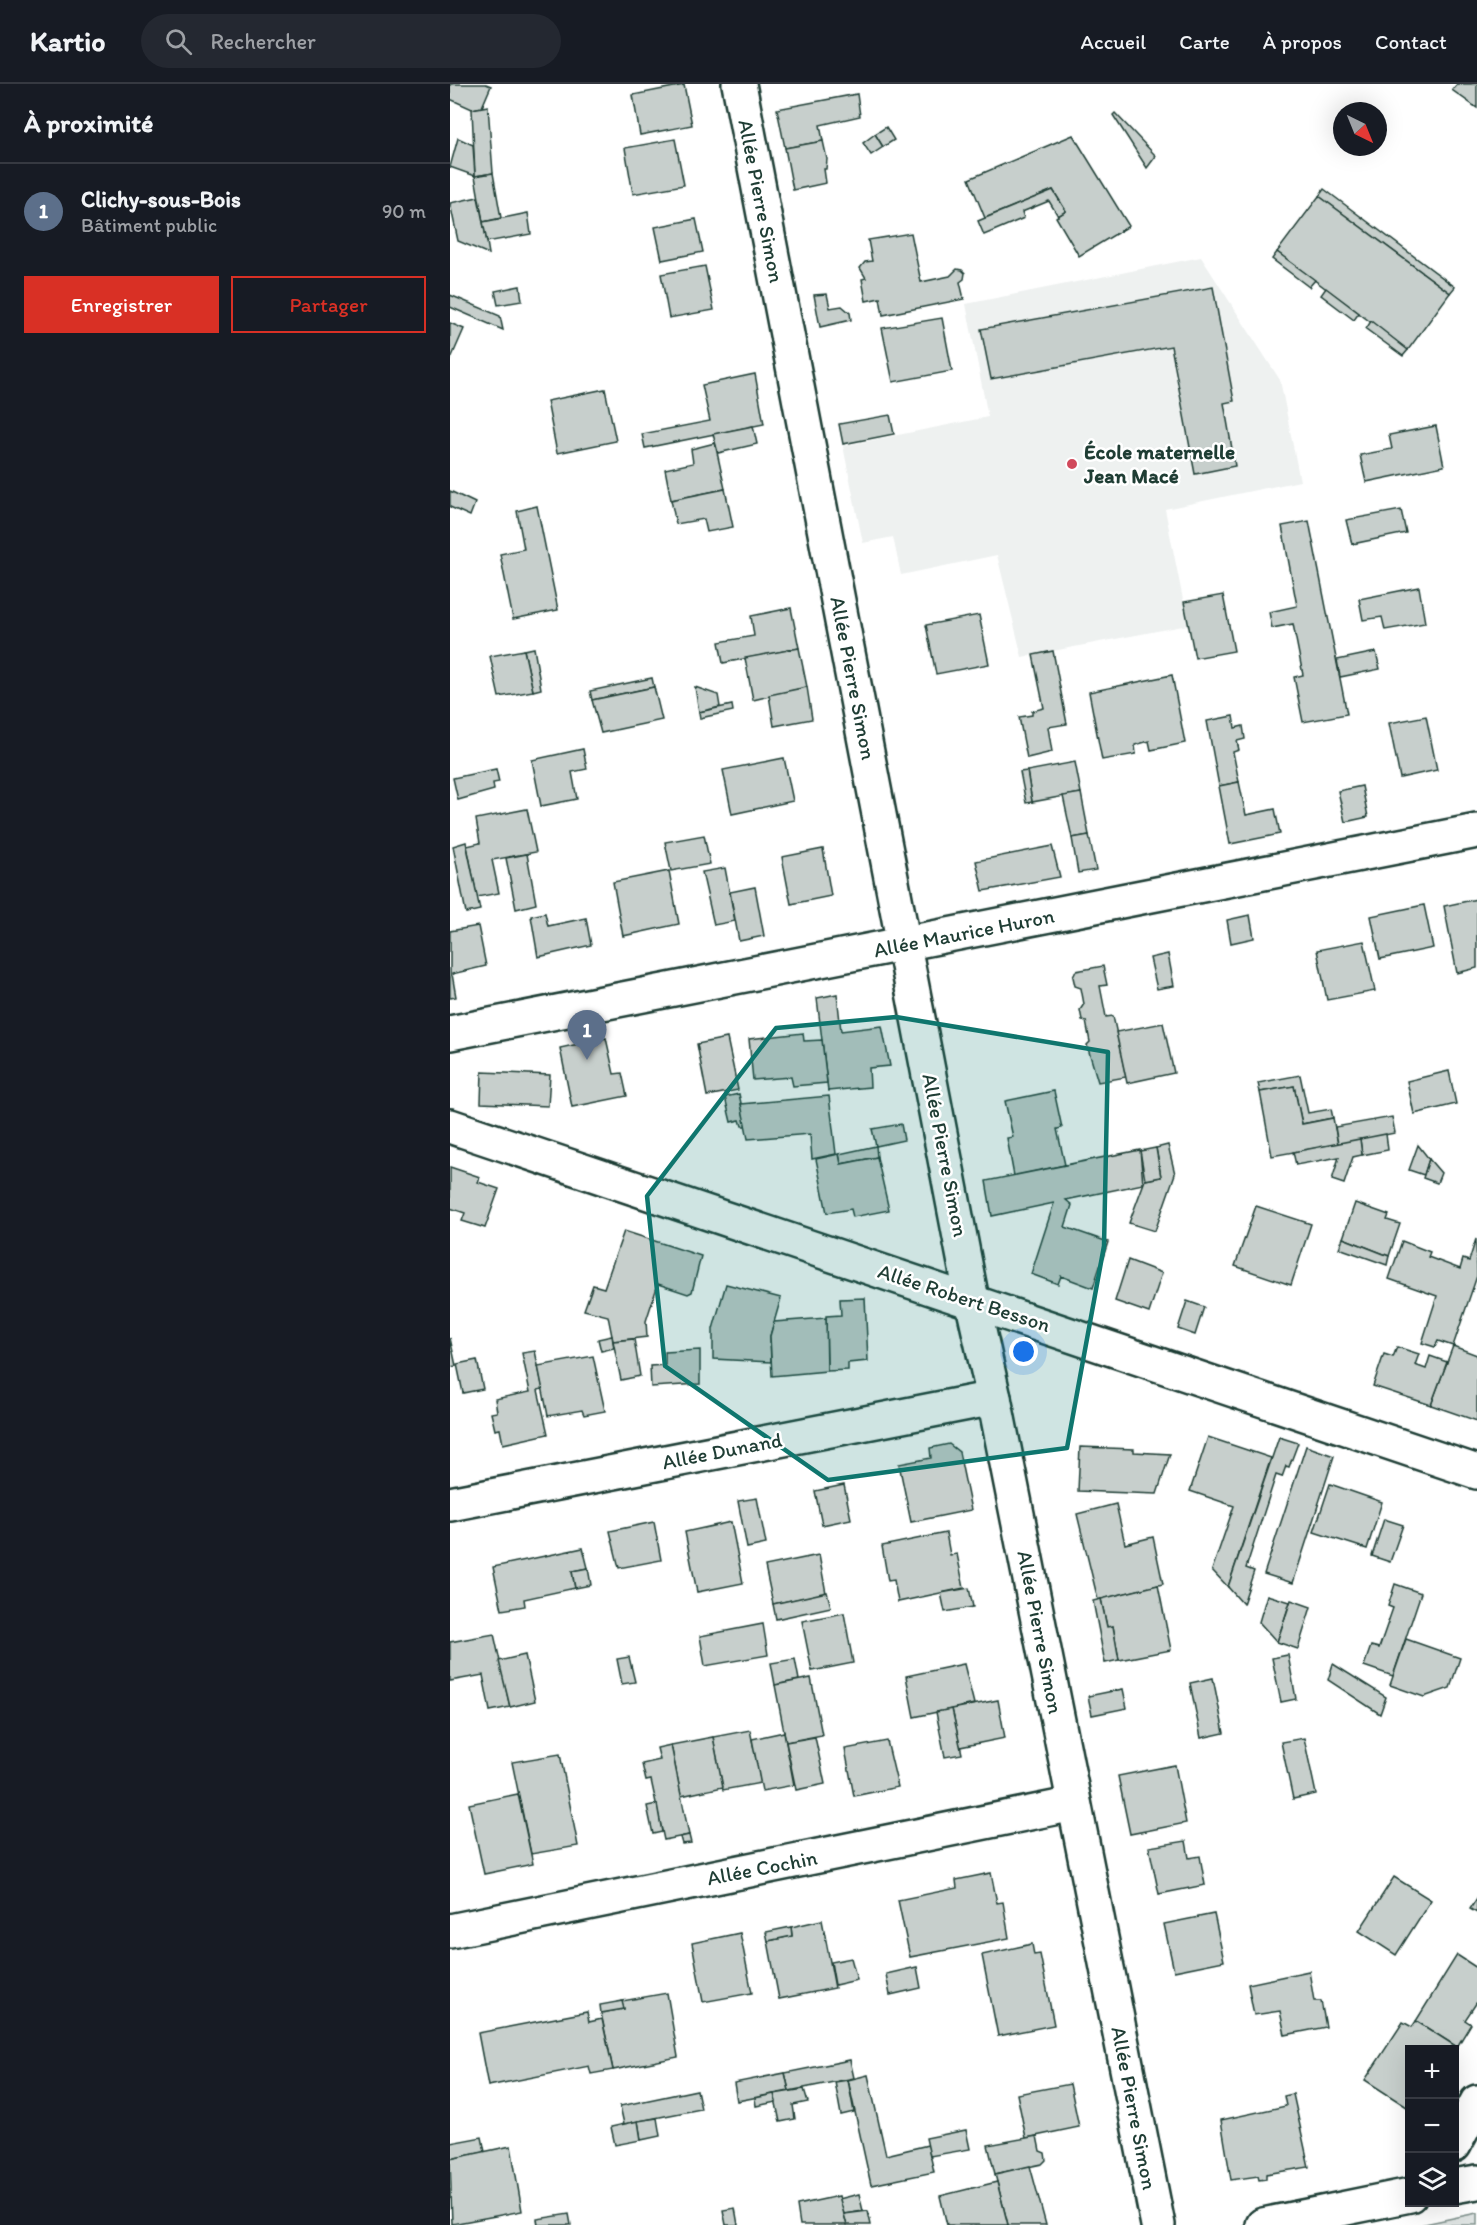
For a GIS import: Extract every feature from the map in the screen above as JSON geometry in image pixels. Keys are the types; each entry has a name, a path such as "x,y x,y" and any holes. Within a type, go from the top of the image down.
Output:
{"street":[{"name":"Allée Pierre Simon","path":"739,84 906,945 972,1300 994,1398 1158,2225"},
{"name":"Allée Maurice Huron","path":"450,1034 1477,831"},
{"name":"Allée Robert Besson","path":"450,1126 1477,1472"},
{"name":"Allée Dunand","path":"450,1504 994,1398"},
{"name":"Allée Cochin","path":"450,1931 1074,1804"},
{"path":"1459,2137 1477,2102"},
{"path":"1459,2185 1477,2182"},
{"path":"1263,2225 1405,2196"}],"highlighted area":[{"path":"896,1017 1108,1052 1104,1246 1067,1448 828,1480 665,1366 647,1196 776,1028"}],"shaded area":[{"name":"École maternelle Jean Macé","path":"1201,257 1280,380 1300,481 1165,509 1188,625 1022,657 997,555 901,575 893,537 863,543 843,446 988,417 966,304"},
{"path":"1477,2213 1477,2225 1420,2225"}],"building":[{"path":"450,84 491,86 482,107 472,109 450,99"},
{"path":"1457,84 1477,84 1477,108 1452,90"},
{"path":"684,85 692,125 640,135 633,95"},
{"path":"857,94 860,116 820,125 823,141 785,148 777,109"},
{"path":"488,106 493,173 475,176 472,109"},
{"path":"1115,113 1156,156 1147,168 1113,115"},
{"path":"886,127 894,140 883,147 875,134"},
{"path":"875,134 883,147 871,155 863,143"},
{"path":"1073,135 1129,226 1079,256 1056,217 1066,211 1053,190 985,218 969,179"},
{"path":"458,138 473,145 475,176 450,167"},
{"path":"675,139 684,185 633,194 625,148"},
{"path":"823,141 827,159 826,169 824,169 826,183 793,190 785,148"},
{"path":"493,173 501,218 483,222 475,176"},
{"path":"1324,189 1455,287 1450,293 1319,196"},
{"path":"1053,190 1066,211 1058,216 1049,201 1022,212 1024,218 984,235 978,221"},
{"path":"1319,196 1450,293 1408,350 1277,252"},
{"path":"478,197 489,254 458,241 450,203"},
{"path":"528,213 531,234 487,242 483,222"},
{"path":"696,219 703,252 662,260 655,227"},
{"path":"911,233 921,282 950,276 957,269 962,270 965,273 964,279 960,282 964,299 883,315 880,298 866,301 862,279 866,278 860,268 865,262 872,261 868,240"},
{"path":"1277,252 1315,280 1309,287 1272,259"},
{"path":"705,266 714,310 669,318 661,274"},
{"path":"520,286 522,301 498,305 495,291"},
{"path":"1213,287 1234,401 1224,403 1235,466 1195,474 1171,346 991,379 981,329"},
{"path":"1326,288 1359,313 1354,320 1321,295"},
{"path":"827,294 830,308 842,306 850,313 851,320 820,327 814,295"},
{"path":"450,295 500,316 503,330 450,307"},
{"path":"942,318 952,371 893,382 882,328"},
{"path":"1371,321 1408,350 1403,356 1366,329"},
{"path":"450,323 464,329 450,361"},
{"path":"755,374 764,424 645,448 642,434 710,421 702,385"},
{"path":"605,389 616,441 557,453 547,401"},
{"path":"890,415 894,434 843,444 839,424"},
{"path":"753,426 757,444 718,453 713,434"},
{"path":"1436,426 1444,466 1366,482 1360,455 1392,449 1389,435"},
{"path":"715,443 725,489 671,500 665,469 693,463 691,449"},
{"path":"725,489 733,527 707,532 704,519 676,524 671,500"},
{"path":"450,491 475,503 470,516 450,507"},
{"path":"537,506 558,610 513,619 500,554 524,549 517,511"},
{"path":"1401,510 1406,533 1352,544 1346,520"},
{"path":"1309,521 1347,714 1303,722 1294,677 1303,675 1293,624 1272,628 1269,612 1297,606 1282,526"},
{"path":"1419,587 1425,623 1385,630 1382,617 1363,620 1359,599"},
{"path":"1223,595 1234,651 1195,658 1184,602"},
{"path":"791,608 799,648 723,663 719,642 754,636 751,616"},
{"path":"979,615 989,664 936,674 926,625"},
{"path":"534,648 541,689 533,691 524,650"},
{"path":"799,648 807,687 753,700 745,658"},
{"path":"524,650 533,691 499,697 490,656"},
{"path":"1053,651 1067,724 1048,727 1052,752 1027,758 1019,717 1032,715 1032,711 1044,708 1033,655"},
{"path":"1376,652 1380,669 1340,677 1337,660"},
{"path":"1172,675 1185,743 1151,750 1149,741 1135,745 1136,754 1102,760 1089,692"},
{"path":"652,678 654,687 592,700 590,691"},
{"path":"654,687 662,720 601,733 592,700"},
{"path":"695,687 718,695 720,707 699,712"},
{"path":"807,687 812,719 774,726 769,695"},
{"path":"732,705 733,711 700,718 699,712"},
{"path":"1233,716 1235,728 1243,726 1245,739 1237,741 1239,750 1233,752 1239,782 1219,786 1207,721"},
{"path":"1426,716 1437,770 1400,778 1389,723"},
{"path":"583,749 587,769 572,772 577,799 541,806 532,760"},
{"path":"784,758 793,801 732,814 723,770"},
{"path":"1075,762 1081,793 1032,802 1027,771"},
{"path":"496,769 499,782 493,783 494,790 458,800 453,778"},
{"path":"1027,771 1032,802 1026,803 1020,772"},
{"path":"1239,782 1246,815 1275,809 1280,834 1230,844 1219,786"},
{"path":"1362,786 1368,817 1345,822 1338,791"},
{"path":"1081,793 1089,835 1072,838 1063,796"},
{"path":"527,809 536,852 492,860 499,893 477,897 467,846 480,843 476,819"},
{"path":"704,835 710,864 671,871 665,842"},
{"path":"1089,835 1096,870 1078,873 1072,838"},
{"path":"466,842 480,910 466,913 453,846"},
{"path":"1052,846 1060,877 983,891 976,861"},
{"path":"823,849 831,896 791,904 782,857"},
{"path":"527,854 536,904 516,909 506,858"},
{"path":"725,868 735,921 714,925 702,872"},
{"path":"669,871 679,924 623,936 613,882"},
{"path":"755,887 764,936 739,941 730,892"},
{"path":"1477,899 1477,968 1457,973 1444,906"},
{"path":"1424,905 1433,948 1380,959 1371,916"},
{"path":"545,913 548,926 586,918 591,945 538,957 531,916"},
{"path":"1250,915 1254,938 1231,943 1227,920"},
{"path":"478,926 486,966 452,974 456,997 450,998 450,931"},
{"path":"1364,941 1375,991 1327,1000 1317,950"},
{"path":"1168,954 1174,986 1157,989 1150,958"},
{"path":"1103,966 1107,985 1100,986 1106,1017 1113,1016 1126,1077 1098,1082 1087,1045 1090,1042 1086,1021 1082,1020 1080,1010 1084,1004 1081,988 1075,986 1073,977 1076,971"},
{"path":"837,994 841,1031 882,1026 890,1066 869,1068 870,1087 828,1091 817,998"},
{"path":"1163,1023 1174,1073 1127,1083 1116,1032"},
{"path":"803,1033 804,1041 822,1040 827,1083 793,1086 791,1077 753,1080 749,1039"},
{"path":"606,1038 614,1074 622,1073 627,1096 572,1107 560,1048"},
{"path":"727,1038 738,1090 707,1096 697,1044"},
{"path":"1449,1071 1456,1104 1414,1114 1407,1081"},
{"path":"482,1072 550,1075 548,1106 481,1103"},
{"path":"1300,1075 1308,1113 1331,1109 1333,1118 1302,1124 1294,1086 1260,1092 1258,1083"},
{"path":"1294,1086 1302,1124 1333,1118 1338,1144 1272,1156 1260,1092"},
{"path":"1054,1091 1062,1128 1057,1129 1065,1165 1014,1176 1007,1138 1013,1137 1005,1101"},
{"path":"739,1094 746,1126 742,1126 740,1120 731,1122 725,1097"},
{"path":"829,1096 836,1154 812,1159 810,1134 748,1139 741,1104"},
{"path":"1392,1117 1395,1133 1338,1144 1335,1127"},
{"path":"901,1124 904,1140 876,1146 872,1129"},
{"path":"1386,1134 1388,1150 1362,1155 1360,1139"},
{"path":"1360,1139 1362,1155 1353,1157 1344,1184 1332,1180 1339,1157 1296,1165 1293,1152"},
{"path":"1168,1145 1175,1174 1155,1231 1129,1223 1145,1180 1161,1177 1156,1148"},
{"path":"1418,1145 1429,1159 1424,1175 1409,1170"},
{"path":"876,1146 877,1157 841,1164 839,1154"},
{"path":"1156,1148 1161,1177 1145,1180 1140,1151"},
{"path":"1140,1150 1143,1184 1066,1200 1072,1205 1065,1227 1108,1242 1093,1288 1061,1276 1058,1284 1031,1274 1054,1203 992,1216 986,1181"},
{"path":"839,1154 841,1164 877,1157 889,1210 853,1217 851,1209 827,1213 816,1159"},
{"path":"1429,1159 1441,1173 1437,1183 1423,1178"},
{"path":"450,1167 480,1177 478,1182 499,1189 485,1228 462,1221 465,1213 450,1208"},
{"path":"1355,1203 1389,1215 1387,1220 1400,1224 1389,1256 1343,1238"},
{"path":"1256,1206 1311,1224 1291,1285 1235,1266"},
{"path":"624,1231 701,1256 692,1292 688,1294 658,1284 646,1321 647,1337 613,1341 608,1316 584,1310 593,1285 604,1288"},
{"path":"1343,1238 1389,1256 1387,1265 1339,1248"},
{"path":"1476,1239 1477,1276 1453,1346 1438,1341 1435,1347 1422,1343 1437,1296 1389,1279 1402,1241 1430,1252 1428,1257 1460,1269 1463,1259 1469,1261"},
{"path":"1128,1260 1162,1273 1149,1313 1115,1301"},
{"path":"726,1284 781,1298 770,1336 771,1362 713,1359 713,1329"},
{"path":"865,1298 868,1361 848,1363 848,1370 827,1371 826,1316 841,1315 840,1299"},
{"path":"1187,1301 1204,1307 1195,1335 1178,1329"},
{"path":"826,1318 827,1371 772,1376 770,1336 774,1322"},
{"path":"612,1336 614,1348 601,1351 598,1339"},
{"path":"450,1338 456,1366 450,1367"},
{"path":"634,1339 640,1376 621,1380 613,1341"},
{"path":"1453,1346 1477,1355 1477,1421 1431,1405"},
{"path":"1397,1347 1419,1354 1415,1365 1426,1369 1430,1356 1447,1362 1431,1405 1373,1386 1384,1354 1393,1357"},
{"path":"700,1350 700,1384 651,1387 650,1366 665,1365 665,1352"},
{"path":"535,1351 543,1389 538,1390 548,1434 503,1444 500,1429 495,1430 491,1413 497,1412 495,1399 530,1392 522,1353"},
{"path":"593,1356 605,1411 584,1415 582,1410 548,1416 538,1366"},
{"path":"477,1360 483,1389 463,1393 457,1364"},
{"path":"1208,1437 1271,1458 1228,1587 1212,1570 1234,1506 1190,1491"},
{"path":"1279,1437 1298,1443 1289,1467 1286,1466 1282,1477 1276,1475 1246,1568 1254,1571 1243,1604 1228,1587"},
{"path":"949,1444 959,1452 971,1510 911,1522 899,1464 931,1458 930,1448"},
{"path":"1306,1446 1334,1456 1293,1583 1264,1574"},
{"path":"1080,1447 1134,1449 1134,1452 1170,1454 1157,1494 1078,1491"},
{"path":"1330,1484 1382,1502 1367,1549 1314,1532"},
{"path":"844,1485 851,1519 822,1525 815,1491"},
{"path":"757,1498 766,1544 747,1548 738,1501"},
{"path":"1116,1504 1125,1544 1153,1537 1163,1584 1098,1600 1077,1514"},
{"path":"1384,1519 1403,1525 1390,1562 1372,1556"},
{"path":"654,1522 661,1560 619,1568 610,1531"},
{"path":"731,1522 743,1583 697,1592 685,1532"},
{"path":"946,1533 950,1555 957,1554 964,1588 898,1602 894,1580 888,1581 882,1546"},
{"path":"583,1548 588,1568 572,1571 575,1588 524,1599 525,1606 502,1610 493,1567"},
{"path":"819,1555 826,1593 773,1604 765,1566"},
{"path":"588,1568 591,1585 575,1588 572,1571"},
{"path":"1395,1584 1421,1593 1393,1676 1364,1666 1371,1646 1379,1648 1393,1608 1388,1606"},
{"path":"1158,1585 1171,1650 1119,1660 1113,1626 1107,1627 1101,1599"},
{"path":"969,1588 973,1607 945,1612 941,1593"},
{"path":"827,1592 831,1607 776,1619 773,1604"},
{"path":"1267,1595 1290,1602 1277,1642 1259,1622"},
{"path":"1101,1599 1107,1627 1113,1626 1119,1660 1105,1663 1093,1601"},
{"path":"1291,1600 1311,1607 1298,1649 1277,1642"},
{"path":"844,1613 853,1663 812,1671 802,1621"},
{"path":"763,1624 768,1655 705,1666 700,1636"},
{"path":"494,1634 510,1707 490,1711 483,1675 450,1681 450,1642"},
{"path":"1406,1639 1460,1658 1450,1688 1424,1697 1390,1685"},
{"path":"525,1655 535,1701 510,1707 499,1661"},
{"path":"1288,1655 1296,1699 1281,1702 1272,1658"},
{"path":"629,1657 635,1682 622,1684 617,1659"},
{"path":"795,1659 799,1680 775,1685 771,1663"},
{"path":"964,1664 974,1704 914,1717 906,1676"},
{"path":"1333,1664 1386,1697 1380,1714 1328,1680"},
{"path":"811,1678 822,1735 786,1742 775,1685"},
{"path":"1213,1678 1224,1733 1201,1738 1190,1683"},
{"path":"1123,1689 1127,1708 1092,1715 1088,1696"},
{"path":"998,1700 1005,1738 960,1747 952,1709"},
{"path":"952,1709 962,1754 945,1757 936,1712"},
{"path":"750,1730 761,1783 723,1790 713,1737"},
{"path":"784,1732 794,1785 762,1791 752,1739"},
{"path":"713,1737 723,1787 681,1796 671,1745"},
{"path":"815,1737 825,1784 796,1790 786,1742"},
{"path":"1304,1738 1316,1794 1293,1799 1281,1742"},
{"path":"887,1741 898,1787 854,1796 845,1749"},
{"path":"671,1745 689,1835 664,1840 651,1780 646,1781 642,1764 660,1760 657,1748"},
{"path":"560,1754 578,1846 531,1854 512,1762"},
{"path":"1175,1765 1186,1823 1130,1834 1118,1776"},
{"path":"518,1794 533,1864 484,1874 469,1804"},
{"path":"657,1804 662,1832 653,1834 647,1806"},
{"path":"689,1835 691,1843 682,1844 680,1837"},
{"path":"1186,1841 1189,1858 1200,1856 1205,1885 1159,1894 1149,1847"},
{"path":"991,1873 997,1903 1003,1902 1009,1938 910,1957 898,1900 957,1888 956,1880"},
{"path":"1394,1877 1431,1900 1396,1955 1359,1931"},
{"path":"1477,1898 1477,1913 1470,1909"},
{"path":"1214,1914 1224,1961 1174,1971 1164,1924"},
{"path":"822,1920 835,1988 779,1999 768,1941 792,1936 791,1927"},
{"path":"791,1927 792,1936 768,1941 766,1932"},
{"path":"740,1933 752,1993 703,2002 692,1943"},
{"path":"1032,1944 1034,1955 1040,1954 1054,2025 998,2036 982,1955"},
{"path":"1457,1955 1477,1968 1477,2002 1465,2020 1471,2024 1458,2045 1454,2045 1416,2021"},
{"path":"851,1958 857,1980 835,1985 831,1962"},
{"path":"917,1967 921,1988 890,1995 886,1974"},
{"path":"1309,1971 1314,2001 1321,2001 1326,2027 1285,2035 1280,2011 1254,2015 1248,1984"},
{"path":"667,1993 678,2057 613,2070 601,2013 624,2009 622,2001"},
{"path":"622,2001 624,2009 601,2013 600,2005"},
{"path":"587,2012 589,2022 602,2019 613,2070 591,2074 589,2066 488,2086 478,2033"},
{"path":"1416,2021 1454,2045 1405,2045 1405,2106 1365,2080 1403,2022 1412,2027"},
{"path":"850,2060 854,2078 789,2091 785,2073"},
{"path":"785,2073 789,2091 737,2101 734,2083"},
{"path":"868,2075 886,2155 928,2145 934,2172 871,2185 848,2080"},
{"path":"848,2080 854,2112 841,2115 835,2082"},
{"path":"1070,2084 1079,2127 1026,2138 1017,2094"},
{"path":"804,2089 808,2102 793,2105 795,2119 780,2122 774,2094"},
{"path":"697,2090 701,2109 624,2124 620,2106"},
{"path":"774,2094 776,2102 756,2106 755,2098"},
{"path":"1293,2094 1309,2167 1266,2174 1266,2179 1259,2180 1258,2176 1231,2180 1221,2120 1286,2106 1284,2096"},
{"path":"657,2118 660,2136 641,2140 638,2121"},
{"path":"638,2121 641,2140 615,2145 611,2127"},
{"path":"966,2130 970,2149 930,2156 926,2138"},
{"path":"1037,2136 1040,2151 1045,2153 1046,2160 1042,2164 995,2174 988,2145"},
{"path":"482,2137 485,2152 450,2159 450,2143"},
{"path":"511,2146 522,2211 452,2224 450,2159"},
{"path":"1030,2166 1046,2225 1008,2225 995,2174"},
{"path":"997,2182 1008,2225 947,2225 940,2196"},
{"path":"859,2194 863,2211 844,2214 839,2199"},
{"path":"839,2196 847,2225 800,2225 797,2205"},
{"path":"735,2208 738,2225 726,2225 723,2210"},
{"path":"868,2211 871,2225 847,2225 844,2214"},
{"path":"569,2214 571,2225 538,2225 537,2219"}],"place":[{"name":"École maternelle Jean Macé","path":"1072,464"},
{"name":"Clichy-sous-Bois","path":"587,1060"}]}
